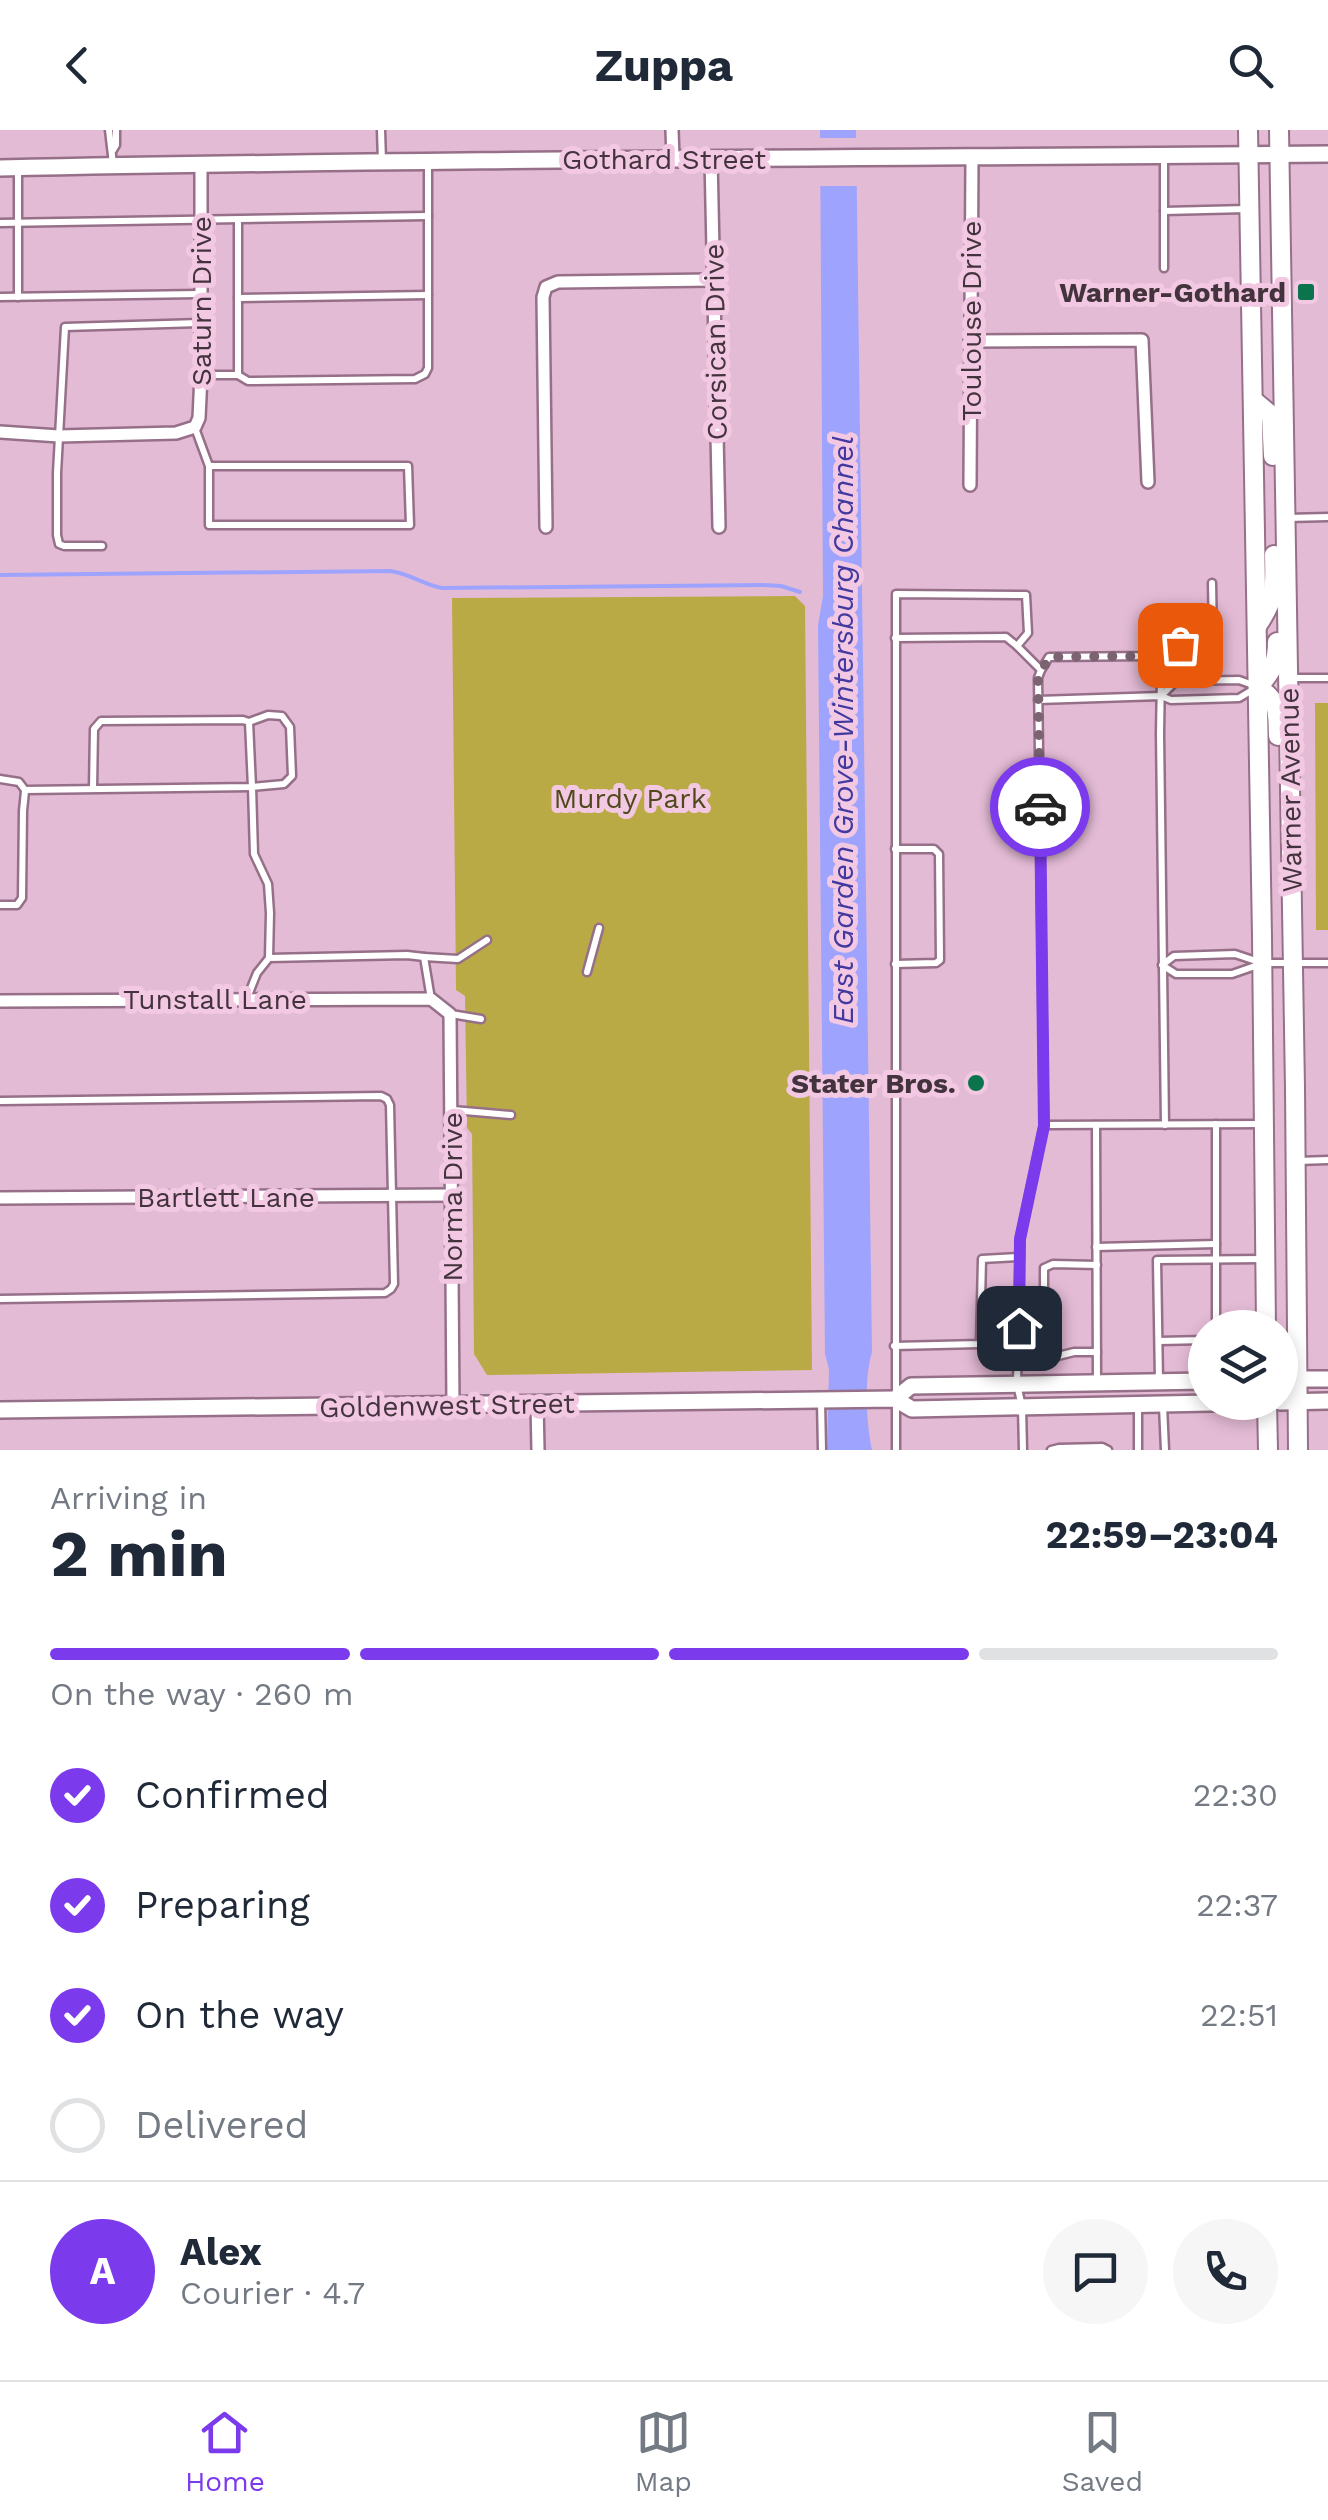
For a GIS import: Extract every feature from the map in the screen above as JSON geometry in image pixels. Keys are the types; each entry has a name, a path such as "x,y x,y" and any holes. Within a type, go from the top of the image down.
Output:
{"main road":[{"name":"Warner Avenue","path":"1248,130 1266,1310"},
{"name":"Warner Avenue","path":"1280,130 1296,1160 1291,1310"},
{"name":"Gothard Street","path":"0,168 113,158 201,164 1328,154"},
{"path":"1253,400 1271,415 1276,508 1286,518 1274,545 1270,606 1257,626"},
{"path":"1287,595 1277,618 1277,660 1258,687 1272,696 1277,714 1278,759 1290,784"},
{"path":"1298,1379 1328,1379"},
{"name":"Goldenwest Street","path":"895,1399 911,1386 1188,1381"},
{"name":"Goldenwest Street","path":"0,1410 895,1399 912,1409 1188,1403"},
{"path":"1298,1402 1328,1401"},
{"path":"1267,1420 1268,1450"},
{"name":"Warner Avenue","path":"1292,1420 1298,1450"}],"street":[{"path":"672,130 673,158"},
{"name":"Toulouse Drive","path":"970,485 972,157"},
{"name":"Corsican Drive","path":"712,158 719,527"},
{"name":"Saturn Drive","path":"190,429 199,418 201,375 201,164"},
{"path":"546,527 542,297 546,287 558,282 713,280"},
{"path":"970,341 1142,340 1148,482"},
{"path":"0,432 59,436 176,434 190,429"},
{"path":"431,999 450,1014"},
{"name":"Tunstall Lane","path":"0,1000 431,999"},
{"name":"Norma Drive","path":"450,1014 453,1405"},
{"name":"Bartlett Lane","path":"0,1198 452,1195"},
{"path":"537,1404 538,1450"}],"lane":[{"path":"113,130 113,158"},
{"path":"381,130 382,162"},
{"path":"1164,155 1164,268"},
{"path":"201,375 238,375 248,381 421,376 428,368 428,161"},
{"path":"18,167 18,297"},
{"path":"1164,210 1250,209"},
{"path":"0,223 428,216"},
{"path":"238,220 238,375"},
{"path":"0,297 199,294"},
{"path":"238,298 428,295"},
{"path":"102,546 64,546 59,544 57,535 65,327 200,323"},
{"path":"190,429 209,466 209,525 410,525 408,466 209,466"},
{"path":"1286,518 1328,517"},
{"path":"1023,1450 1017,1384 1020,1239 1044,1126 1038,678 1049,657 1149,656 1180,645 1207,645 1212,638 1212,583"},
{"path":"896,1450 896,594 1026,595 1028,633 1017,646"},
{"path":"895,638 1006,637 1041,670"},
{"path":"1159,652 1164,1125"},
{"path":"1288,678 1328,678"},
{"path":"1161,696 1176,682 1240,680 1258,687"},
{"path":"1038,700 1240,698 1258,687"},
{"path":"0,779 19,782 26,790 252,787 284,784 292,776 290,727 282,716 268,714 248,722 101,722 94,729 93,789"},
{"path":"246,999 269,958 270,913 268,884 254,854 248,722"},
{"path":"0,905 17,904 22,898 26,790"},
{"path":"895,849 934,849 938,854 940,960 895,964"},
{"path":"586,972 600,928"},
{"path":"269,958 407,955 458,959 488,940"},
{"path":"1162,965 1174,956 1235,954 1262,963 1328,964"},
{"path":"424,957 431,999"},
{"path":"1162,965 1176,974 1232,974 1262,963"},
{"path":"450,1014 481,1019"},
{"path":"0,1100 381,1096 390,1106 394,1284 385,1293 0,1299"},
{"path":"451,1110 511,1115"},
{"path":"1216,1124 1216,1310"},
{"path":"1044,1126 1265,1124"},
{"path":"1096,1125 1098,1383"},
{"path":"1296,1160 1328,1160"},
{"path":"1096,1247 1216,1244"},
{"path":"894,1346 980,1344 982,1258 1020,1258"},
{"path":"1159,1382 1156,1260 1266,1258"},
{"path":"1096,1265 1053,1264 1044,1268 1044,1346 1045,1353 1059,1358 1074,1352 1097,1352"},
{"path":"1159,1341 1188,1340"},
{"path":"821,1401 822,1450"},
{"path":"1163,1404 1165,1450"},
{"path":"1138,1406 1138,1450"},
{"path":"1052,1450 1108,1450"}],"green space":[{"name":"Murdy Park","path":"795,596 805,606 812,1370 487,1375 474,1354 472,1134 467,1128 465,996 456,990 452,598"},
{"path":"1315,703 1328,703 1328,930 1316,930"}],"water":[{"name":"East Garden Grove-Wintersburg Channel","path":"820,130 856,130 872,1352 867,1401 872,1450 827,1450 818,625 823,596"}],"pier":[{"path":"818,138 858,138 858,186 819,186"}],"waterway":[{"path":"0,575 390,571 442,588 763,585 800,592"}],"way so far":[{"path":"1040,807 1038,678 1049,657 1149,656 1180,645"}],"place":[{"name":"Warner-Gothard","path":"1306,292"},
{"name":"Stater Bros.","path":"976,1083"}],"route":[{"path":"1019,1328 1020,1239 1044,1126 1040,807"}]}
